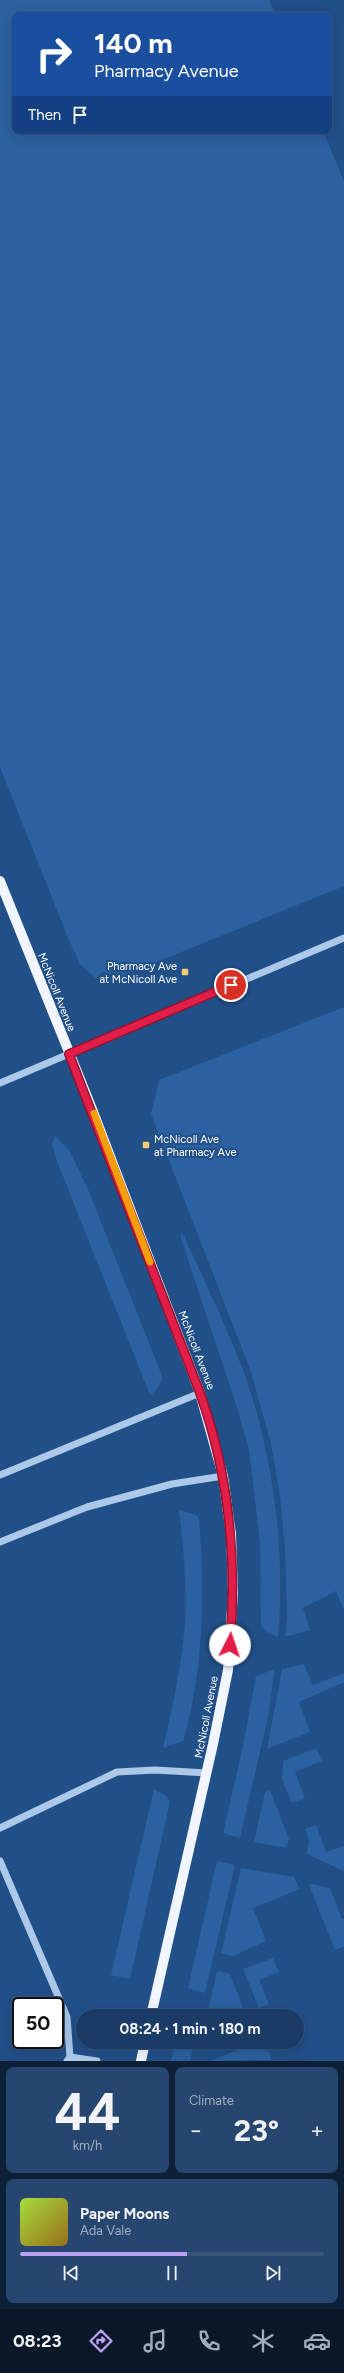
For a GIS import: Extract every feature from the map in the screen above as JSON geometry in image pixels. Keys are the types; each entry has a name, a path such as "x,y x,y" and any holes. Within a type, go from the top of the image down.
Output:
{"main road":[{"name":"McNicoll Avenue","path":"0,881 69,1054 200,1393 216,1444 223,1476 230,1534 232,1621 224,1697 153,2009"},
{"path":"141,2061 144,2049"}],"street":[{"path":"0,1083 344,938"},
{"path":"0,1475 200,1393"},
{"path":"0,1542 87,1507 172,1484 223,1476"},
{"path":"0,1828 117,1772 155,1770 207,1773"},
{"path":"0,1861 67,2017 68,2059 98,2061"}],"shaded area":[{"path":"0,0 269,0 274,12 12,12 12,134 324,134 344,181 344,886 120,977 102,972 96,979 80,964 68,938 0,767"},
{"path":"344,1007 344,1610 336,1591 303,1608 310,1630 285,1637 287,1615 285,1548 280,1497 271,1444 251,1372 151,1114 159,1080"},
{"path":"55,1136 69,1150 87,1187 163,1378 156,1391 150,1395 57,1161 52,1144"},
{"path":"183,1234 238,1357 255,1406 263,1438 275,1504 278,1538 280,1605 278,1637 266,1632 261,1626 260,1542 249,1450 238,1411 180,1235"},
{"path":"179,1510 194,1514 199,1518 202,1574 201,1629 196,1684 184,1739 183,1741 163,1748 173,1706 184,1634 186,1603 185,1572"},
{"path":"304,1664 313,1685 344,1673 344,1682 299,1702 310,1732 267,1749 282,1669"},
{"path":"275,1669 267,1722 240,1838 223,1833 243,1746 256,1676"},
{"path":"316,1748 322,1761 295,1772 305,1798 292,1803 282,1780 283,1761"},
{"path":"154,1789 166,1796 170,1802 130,1979 111,1975"},
{"path":"270,1790 289,1839 286,1848 254,1842 265,1792"},
{"path":"316,1825 326,1852 344,1846 344,1871 307,1854 309,1840 305,1829"},
{"path":"217,1861 235,1865 205,1993 188,1988"},
{"path":"241,1868 294,1877 300,1889 253,1908 266,1941 233,1956 221,1953"},
{"path":"312,1884 330,1888 342,1919 344,1919 344,1946 335,1950 309,1885"},
{"path":"273,1958 279,1972 259,1980 269,2004 259,2008 243,1969"},
{"path":"217,1971 230,1974 244,2009 209,2009"},
{"path":"174,2049 193,2049 190,2061 171,2061"},
{"path":"241,2049 268,2049 272,2060 211,2061"}],"slow traffic":[{"path":"94,1113 150,1262"}],"place":[{"name":"Pharmacy Ave at McNicoll Ave","path":"185,972"},
{"name":"McNicoll Ave at Pharmacy Ave","path":"146,1145"}],"route":[{"path":"230,1645 233,1593 230,1534 223,1476 216,1444 200,1393 92,1109 69,1054 231,985"}]}
